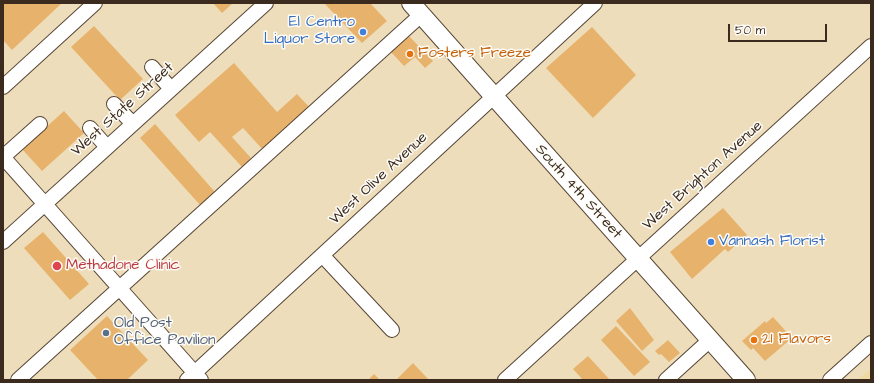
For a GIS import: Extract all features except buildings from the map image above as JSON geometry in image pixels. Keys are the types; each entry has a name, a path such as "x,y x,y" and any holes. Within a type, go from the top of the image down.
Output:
{"main road":[{"name":"South 4th Street","path":"416,9 746,380"}],"street":[{"name":"West State Street","path":"3,242 266,3"},
{"name":"West Olive Avenue","path":"194,378 322,255 595,3"},
{"path":"3,86 97,7"},
{"path":"18,380 119,288 416,9"},
{"name":"West Brighton Avenue","path":"505,380 871,46"},
{"path":"152,67 171,89"},
{"path":"114,104 133,124"},
{"path":"40,124 3,157 119,288 194,378"},
{"path":"90,128 107,147"},
{"path":"322,255 392,330"},
{"path":"666,380 710,340"},
{"path":"830,380 871,343"}],"sand":[{"path":"871,369 871,380 858,380"}],"place":[{"name":"El Centro Liquor Store","path":"363,32"},
{"name":"Fosters Freeze","path":"410,54"},
{"name":"Vannash Florist","path":"711,242"},
{"name":"Methadone Clinic","path":"57,266"},
{"name":"Old Post Office Pavilion","path":"106,333"},
{"name":"21 Flavors","path":"754,340"}]}
